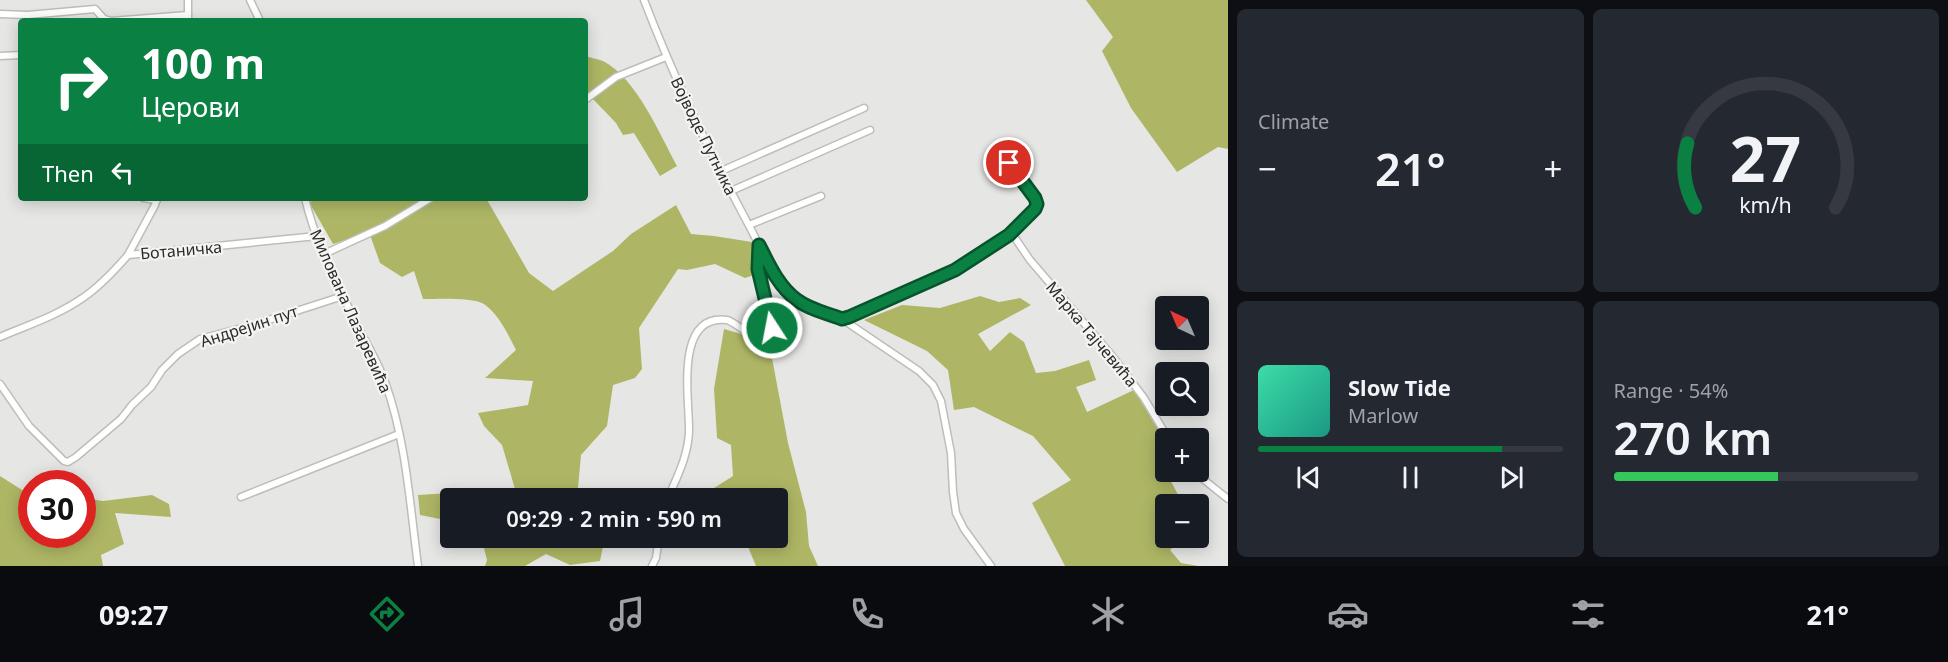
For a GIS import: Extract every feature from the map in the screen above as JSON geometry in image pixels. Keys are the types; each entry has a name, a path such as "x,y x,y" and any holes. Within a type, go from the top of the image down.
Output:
{"street":[{"path":"188,0 188,18"},
{"path":"250,0 259,18"},
{"name":"Војводе Путника","path":"644,0 666,57 719,172 771,268 785,288 798,301 842,319"},
{"path":"0,14 28,15 95,9 103,18"},
{"path":"0,56 18,55"},
{"path":"588,98 615,77 666,57"},
{"path":"719,172 864,108"},
{"path":"730,191 870,130"},
{"path":"842,319 955,270 1009,235 1035,209 1037,204 1009,163"},
{"path":"749,225 822,196"},
{"path":"128,255 156,201"},
{"name":"Милована Лазаревића","path":"306,201 324,254 384,379 399,434 418,566"},
{"path":"324,254 385,226 425,201"},
{"name":"Марка Тајчевића","path":"1009,235 1015,238 1030,260 1113,357 1144,398 1162,428"},
{"name":"Ботаничка","path":"0,337 57,313 84,297 128,255 317,236"},
{"path":"672,488 682,466 689,434 687,370 689,349 694,338 705,325 724,320 732,321 740,330 755,337 767,333 772,328 758,269 759,245"},
{"name":"Андрејин пут","path":"0,384 28,426 64,461 68,462 121,419 151,387 162,370 178,354 200,339 254,325 343,296"},
{"path":"842,319 919,371 933,385 941,401 951,453 956,513 964,529 991,566"},
{"path":"241,497 399,434"},
{"path":"1207,482 1228,499"},
{"path":"652,566 657,548"}],"green space":[{"path":"1086,0 1228,0 1228,149 1218,147 1177,172 1131,108 1102,51 1113,37"},
{"path":"588,57 603,61 615,69 637,93 677,166 660,176 634,133 623,135 616,123 592,98 588,99"},
{"path":"488,201 529,273 553,291 613,251 631,234 676,205 691,234 752,242 757,274 745,278 715,264 687,270 678,269 639,328 642,369 635,378 613,385 607,426 581,455 578,488 515,488 502,445 484,426 478,413 528,405 533,381 485,378 516,350 503,325 489,308 479,302 423,299 414,271 402,277 380,263 369,232 333,244 309,202"},
{"path":"980,296 999,302 1020,298 1031,305 978,334 990,351 1010,332 1024,342 1036,373 1055,371 1089,360 1096,380 1076,387 1087,412 1134,390 1157,428 1155,428 1155,482 1171,482 1178,494 1155,494 1155,548 1172,548 1170,550 1181,563 1198,566 1065,566 1032,503 1071,480 1033,436 974,407 954,410 948,370 927,351 864,320 902,305 940,308"},
{"path":"724,329 769,342 788,443 806,512 809,546 818,566 756,566 749,548 788,548 788,488 714,488 733,476 731,445 717,438 714,389"},
{"path":"0,476 18,487 18,548 96,548 96,500 152,495 169,504 171,517 115,513 124,544 101,555 103,566 0,566"},
{"path":"440,494 440,519 420,515 418,495"},
{"path":"484,548 603,548 600,561 570,565 546,554 525,566 485,566 487,560"}],"route":[{"path":"772,328 758,269 759,245 771,268 785,288 798,301 842,319 849,317 955,270 1009,235 1035,209 1037,204 1009,163"}]}
